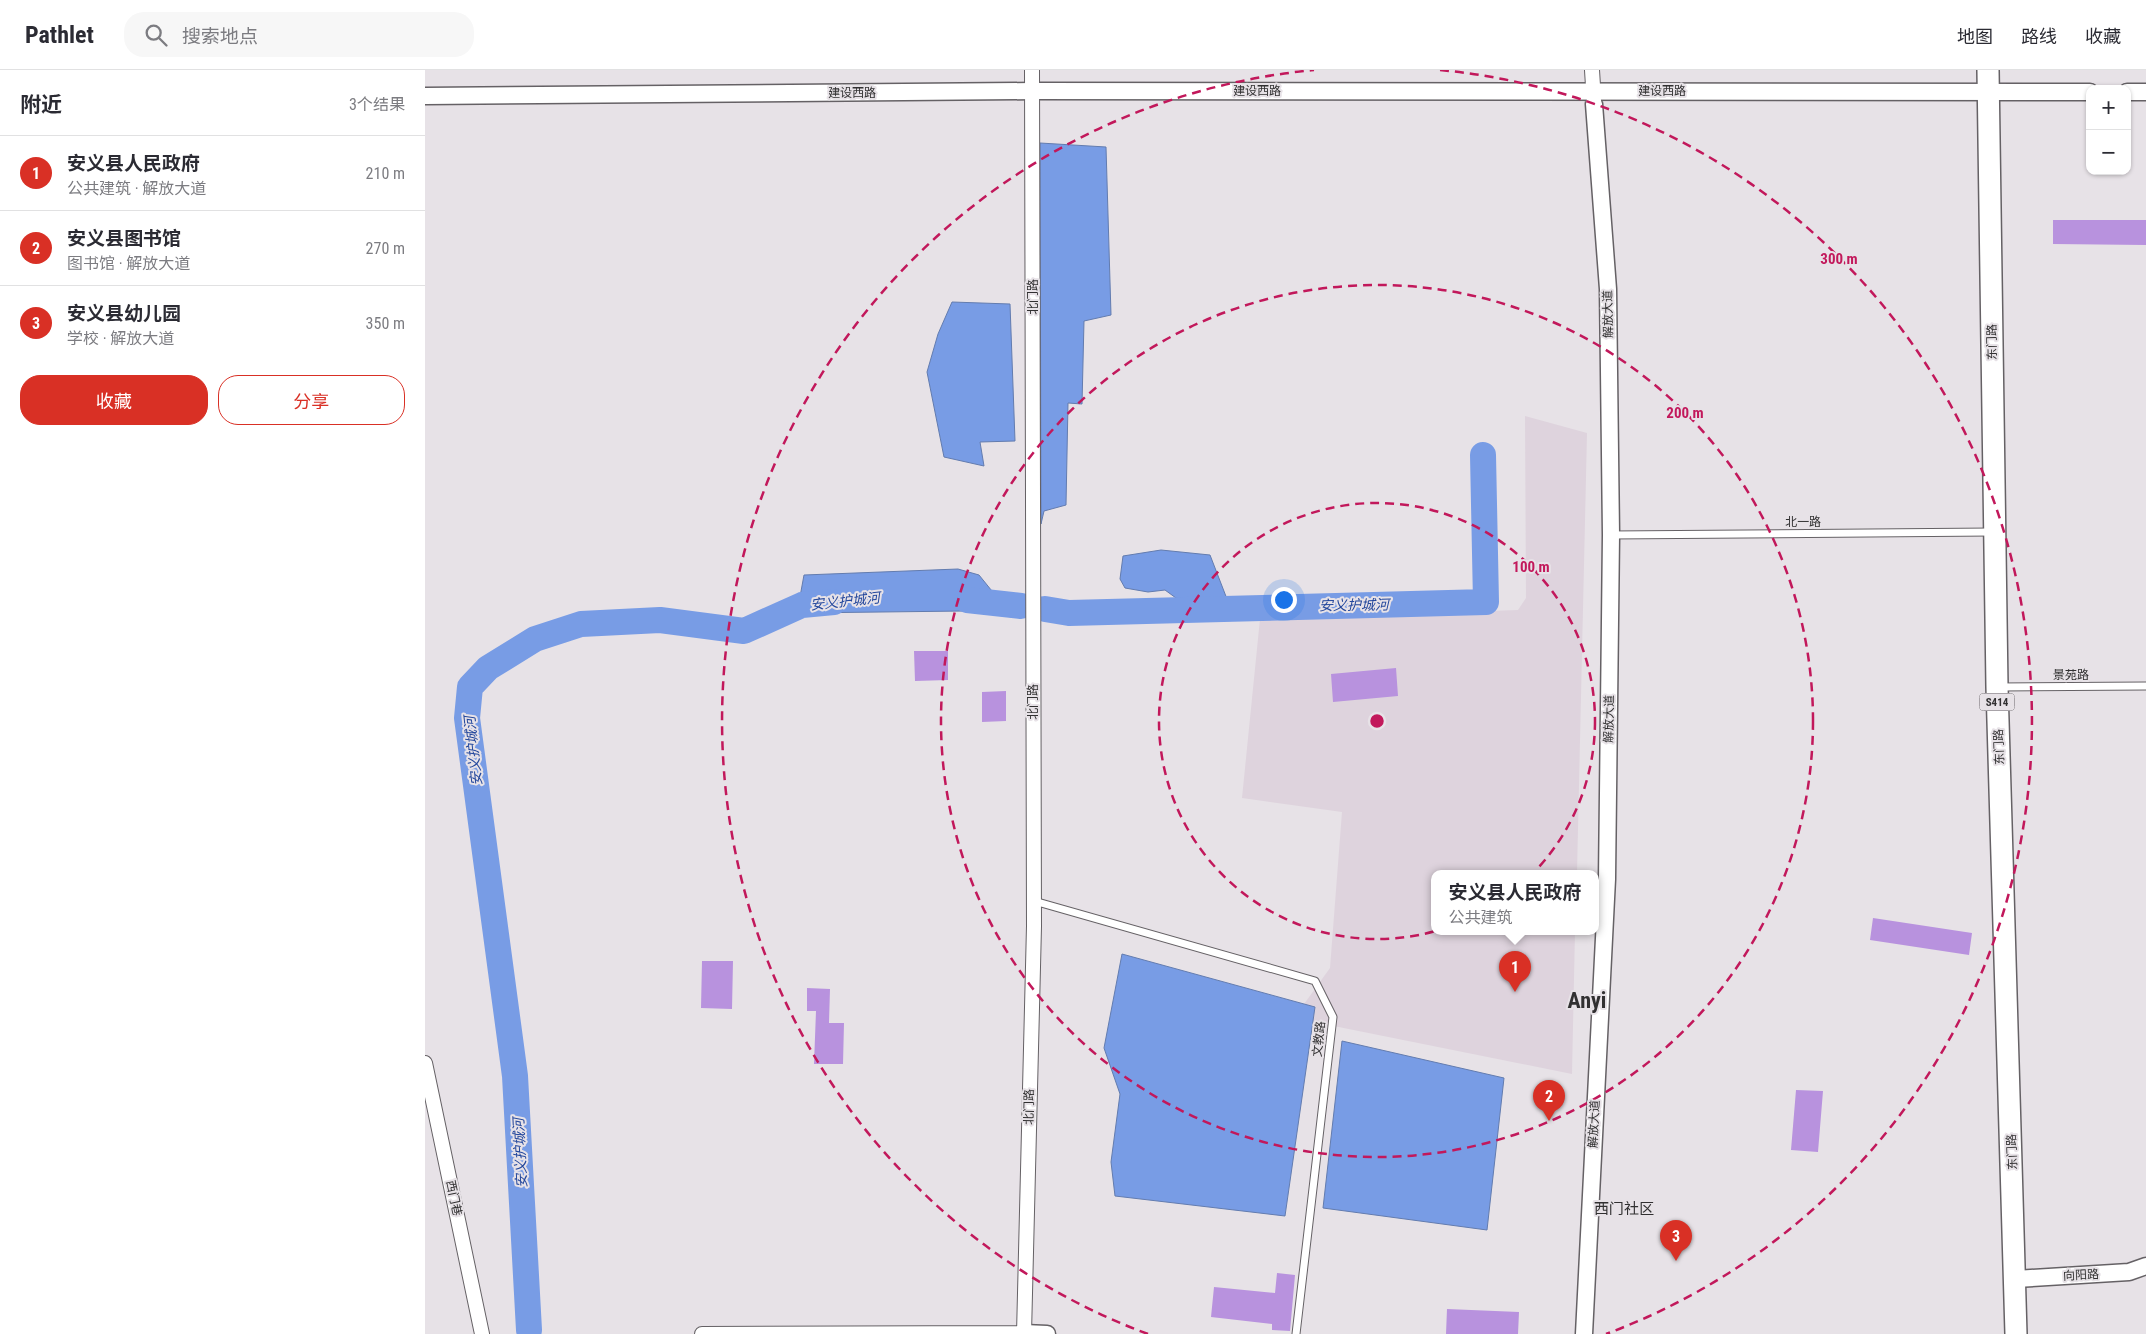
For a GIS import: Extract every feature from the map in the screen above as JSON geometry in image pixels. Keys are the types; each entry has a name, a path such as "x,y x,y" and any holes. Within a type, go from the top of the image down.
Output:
{"main road":[{"name":"东门路","path":"1988,70 1997,687 2016,1279 2016,1334"}],"street":[{"name":"北门路","path":"1024,1333 1034,901 1032,70"},
{"path":"1592,70 1594,98"},
{"name":"建设西路","path":"425,96 1032,91 1594,98 2086,92"},
{"path":"2131,92 2146,92"},
{"name":"解放大道","path":"1583,1334 1607,879 1611,535 1608,289 1594,98"},
{"name":"西门巷","path":"425,1062 482,1334"},
{"name":"向阳路","path":"2016,1279 2129,1272 2146,1266"},
{"path":"702,1334 1047,1334"}],"lane":[{"name":"北一路","path":"1611,535 1995,532"},
{"name":"景苑路","path":"1997,687 2146,686"},
{"name":"文教路","path":"1034,901 1315,981 1333,1017 1296,1334"}],"shaded area":[{"path":"1525,416 1587,433 1577,870 1431,870 1431,935 1575,935 1572,1074 1294,1018 1330,968 1342,812 1242,798 1260,619 1518,610 1526,598"}],"water":[{"path":"1040,143 1106,147 1111,315 1084,321 1082,404 1068,403 1066,505 1044,511 1041,524"},
{"path":"952,302 1010,304 1015,441 980,442 984,466 944,457 927,372 938,334"},
{"path":"1161,550 1210,555 1227,599 1193,601 1176,598 1165,590 1148,592 1125,588 1120,579 1123,556"},
{"path":"958,569 979,575 1013,617 964,611 797,613 804,575"},
{"path":"1122,954 1315,1007 1285,1216 1115,1196 1111,1162 1120,1094 1104,1048"},
{"path":"1342,1041 1504,1078 1487,1230 1323,1208"}],"building":[{"path":"2053,220 2146,220 2146,245 2053,244"},
{"path":"914,651 948,651 948,680 915,681"},
{"path":"1396,668 1398,696 1333,702 1331,674"},
{"path":"1006,691 1006,721 982,722 982,692"},
{"path":"1873,918 1972,933 1969,955 1870,940"},
{"path":"702,961 733,961 732,1009 701,1008"},
{"path":"807,988 830,989 829,1023 844,1023 843,1064 814,1064 816,1011 807,1011"},
{"path":"1796,1090 1823,1091 1818,1152 1791,1150"},
{"path":"1277,1273 1295,1275 1290,1331 1272,1330 1272,1324 1211,1317 1214,1287 1275,1293"},
{"path":"1447,1309 1519,1312 1518,1334 1446,1334"}],"waterway":[{"name":"安义护城河","path":"1045,609 1069,613 1486,602 1483,455"},
{"name":"安义护城河","path":"967,600 1021,606"},
{"name":"安义护城河","path":"529,1330 515,1076 467,718 470,687 488,668 535,639 581,624 660,620 744,631 802,605 834,602"}],"place":[{"name":"安义县人民政府","path":"1515,992"},
{"name":"安义县图书馆","path":"1549,1121"},
{"name":"安义县幼儿园","path":"1676,1261"}],"district":[{"name":"Anyi","path":"1587,1000"},
{"name":"西门社区","path":"1624,1209"}]}
